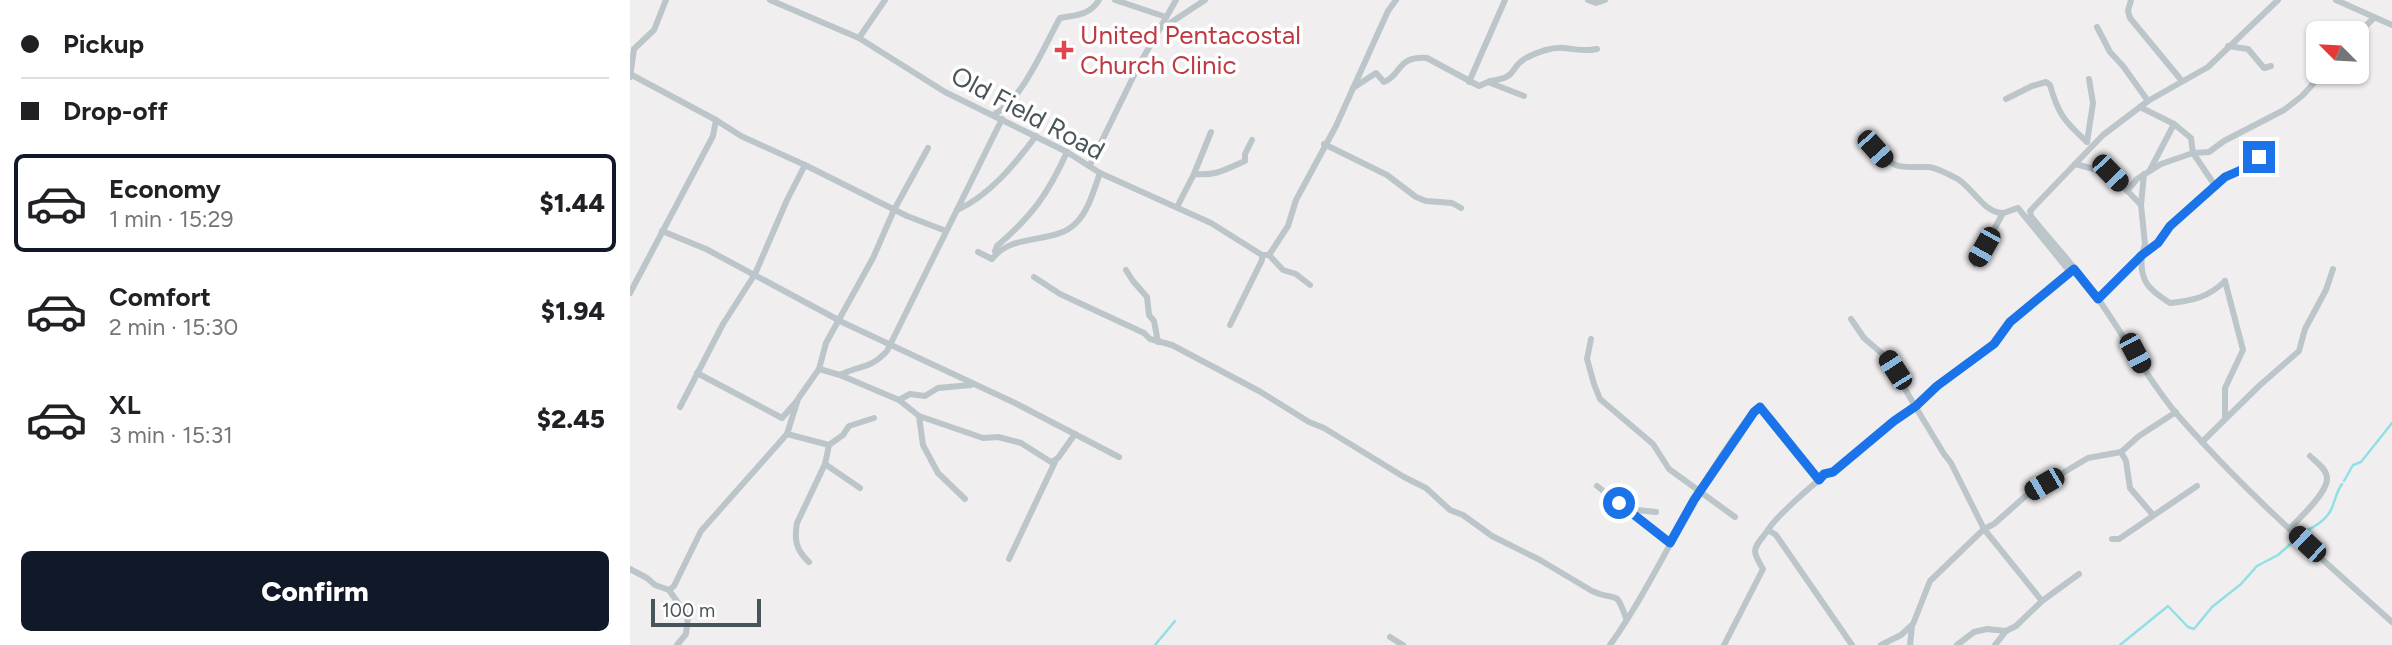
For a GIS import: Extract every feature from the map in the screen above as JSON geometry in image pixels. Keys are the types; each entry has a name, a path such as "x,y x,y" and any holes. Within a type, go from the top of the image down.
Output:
{"street":[{"path":"666,0 654,30 634,49 630,75 741,136 894,210 946,231"},
{"name":"Old Field Road","path":"770,0 859,38 927,82 1067,152 1100,173 1211,223 1310,285"},
{"path":"859,38 885,0"},
{"path":"993,115 1003,110 1011,100 1060,18 1093,9 1099,0"},
{"path":"1115,0 1166,17"},
{"path":"1090,165 1139,65 1176,0"},
{"path":"1160,31 1205,0"},
{"path":"1230,325 1262,260 1288,226 1296,200 1336,126 1388,11 1396,0"},
{"path":"1469,82 1506,0"},
{"path":"1588,0 1595,3 1605,0"},
{"path":"2131,0 2128,11 2130,18 2182,82"},
{"path":"2088,144 2148,101 2208,66 2278,0"},
{"path":"2336,0 2392,26"},
{"path":"2370,22 2374,18"},
{"path":"2097,27 2110,52 2148,101"},
{"path":"2228,46 2248,49 2264,68 2271,66"},
{"path":"1353,88 1376,72 1384,82 1389,80 1405,62 1419,58 1427,58 1479,86 1511,76 1526,58 1539,52 1560,48 1583,51 1597,49"},
{"path":"2072,271 2030,211 2075,164 2088,144 2094,103 2089,79"},
{"path":"1488,82 1524,96"},
{"path":"2006,99 2046,82 2050,85 2066,123 2088,144"},
{"path":"2127,191 2147,172 2161,164 2193,153 2209,152 2224,141 2284,110 2313,84"},
{"path":"2140,107 2174,124 2191,138 2193,153 2216,187"},
{"path":"840,375 876,363 891,344 1002,119"},
{"path":"630,293 713,136 716,120"},
{"path":"2174,124 2147,172 2141,205 2145,244 2142,273 2147,287 2170,303 2202,298 2225,281 2243,350 2225,388 2225,418"},
{"path":"1177,207 1211,132"},
{"path":"957,210 987,190 1036,136"},
{"path":"1194,174 1223,173 1245,161 1245,154 1252,140"},
{"path":"1324,144 1387,175 1416,197 1426,201 1452,203 1461,208"},
{"path":"697,373 782,418 819,369 827,343 928,148"},
{"path":"1875,149 1895,166 1935,168 1962,180 1989,208 2003,213 2018,208 2098,299 2135,353 2151,382 2202,442 2246,488 2392,622"},
{"path":"992,259 997,246 1026,220 1042,200 1067,152"},
{"path":"2098,299 2142,255 2158,243 2170,226 2231,173 2241,170 2259,157"},
{"path":"2075,164 2079,167 2105,170 2141,205"},
{"path":"680,407 723,324 755,274 805,165"},
{"path":"992,259 1000,248 1064,231 1076,224 1088,204 1100,173"},
{"path":"1975,264 2003,213"},
{"path":"662,231 706,249 839,320 1075,433 1119,457"},
{"path":"978,253 992,259"},
{"path":"2202,442 2299,351 2305,329 2326,290 2333,269"},
{"path":"1126,270 1147,297 1149,316 1154,321 1158,342"},
{"path":"1724,645 1763,569 1755,557 1754,549 1775,518 1824,474 1833,472 1937,386 1994,344 2010,322 2072,271"},
{"path":"1034,277 1060,294 1144,332 1150,339 1172,345 1324,428 1426,488 1450,510 1463,515 1492,536 1540,560 1592,591 1616,597 1621,602 1626,618"},
{"path":"1851,319 1864,338 1886,357 1951,463 1984,529 2042,601"},
{"path":"1591,339 1587,359 1600,398 1653,444 1664,464 1735,517"},
{"path":"819,369 899,400 919,416 983,438 1021,443 1055,462"},
{"path":"899,400 910,394 925,396 938,388 972,385"},
{"path":"669,590 674,586 701,531 787,434 798,399"},
{"path":"1610,645 1700,493 1760,407 1819,480"},
{"path":"1912,645 1913,624 1925,589 1984,529 1994,524 2021,498 2088,457 2121,452 2139,436 2175,412"},
{"path":"919,416 923,445 938,473 965,499"},
{"path":"809,562 796,545 797,523 825,464 829,445 843,435 849,426 874,418"},
{"path":"1009,559 1055,462 1075,433"},
{"path":"787,434 829,445"},
{"path":"2121,452 2126,461 2130,488 2153,515"},
{"path":"2290,528 2313,504 2326,483 2327,476 2323,469 2310,456"},
{"path":"825,464 860,488"},
{"path":"2112,539 2119,539 2197,485"},
{"path":"1597,486 1670,543"},
{"path":"1625,508 1656,512"},
{"path":"1768,530 1776,535 1852,645"},
{"path":"630,569 655,585 669,590 688,617 686,634 677,645"},
{"path":"1996,645 2006,631 2016,626 2042,601 2079,574"},
{"path":"1881,645 1901,635 1913,624"},
{"path":"1957,645 1974,632 1987,629 2006,631"},
{"path":"1390,637 1403,645"}],"waterway":[{"path":"2344,481 2353,465 2361,462 2392,423"},
{"path":"2303,532 2325,518 2342,484"},
{"path":"2120,645 2168,606 2188,627 2194,629 2212,607 2241,584 2257,566 2278,555 2294,541"},
{"path":"1155,645 1175,621"}],"place":[{"name":"United Pentacostal Church Clinic","path":"1064,50"}],"route":[{"path":"1619,503 1670,543 1694,500 1760,407 1819,480 1824,474 1833,472 1937,386 1994,344 2010,322 2074,269 2098,299 2142,255 2158,243 2170,226 2225,177 2259,157"}]}
